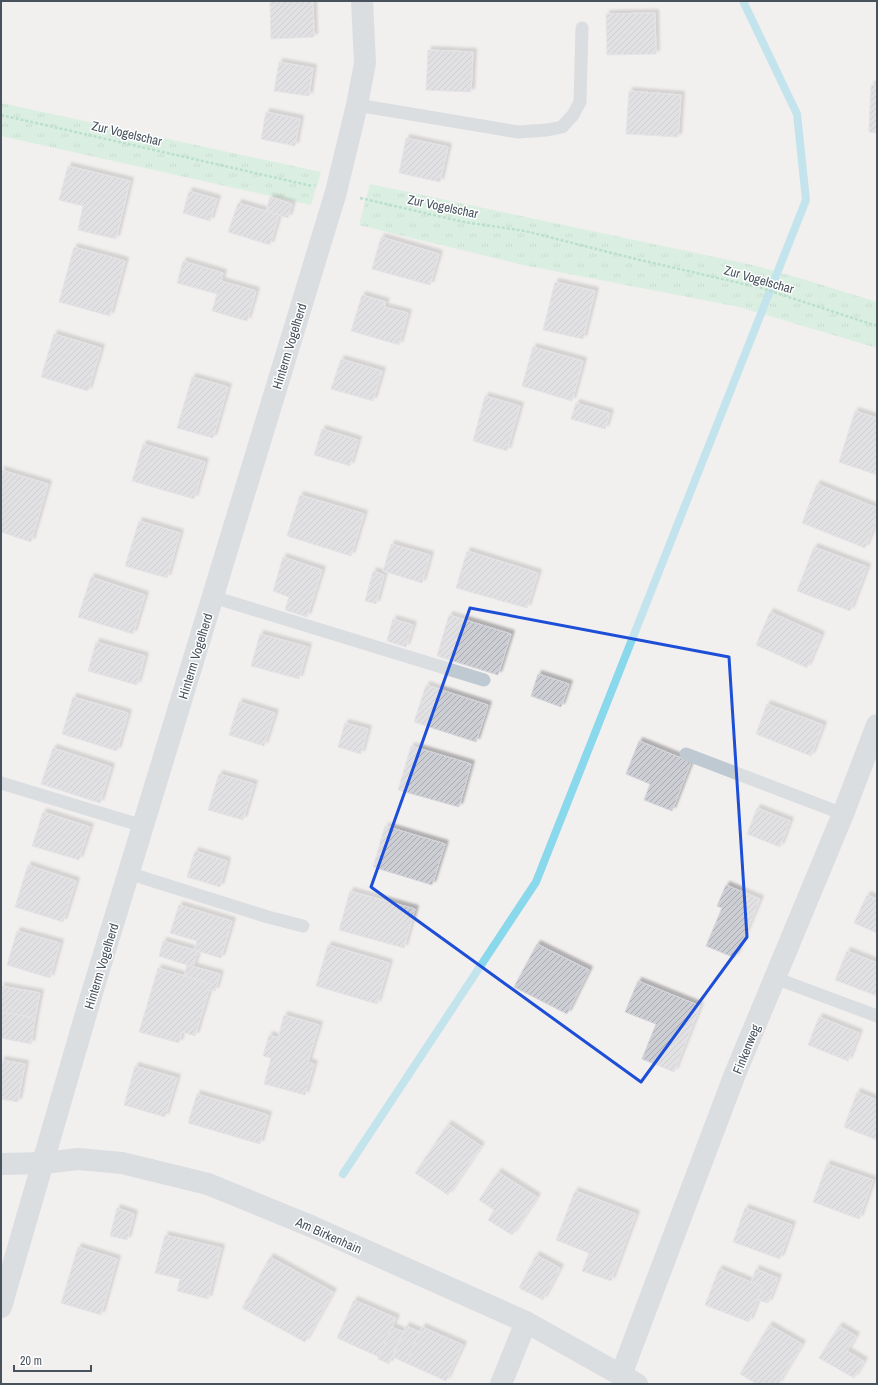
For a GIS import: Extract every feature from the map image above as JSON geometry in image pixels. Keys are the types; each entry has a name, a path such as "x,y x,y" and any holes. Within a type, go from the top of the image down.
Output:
{"street":[{"name":"Hinterm Vogelherd","path":"1,1307 128,873 336,192 357,105 365,63 362,1"},
{"name":"Finkenweg","path":"629,1380 735,1074 843,814 876,729"},
{"name":"Am Birkenhain","path":"1,1164 44,1163 78,1159 122,1163 208,1184 313,1227 526,1322 629,1380"},
{"path":"501,1384 526,1322"}],"lane":[{"path":"357,105 518,132 562,127 573,115 580,102 582,28"},
{"path":"213,597 484,680"},
{"path":"686,754 843,814"},
{"path":"1,783 143,826"},
{"path":"128,873 303,926"},
{"path":"775,978 877,1016"}],"path":[{"name":"Zur Vogelschar","path":"1,115 464,222 525,231 761,288 877,326"}],"highlighted area":[{"path":"470,608 729,657 747,937 641,1082 371,887"}],"green space":[{"path":"1,103 321,172 311,205 1,136"},
{"path":"370,184 753,265 877,302 877,348 739,307 523,265 359,225"}],"building":[{"path":"270,1 313,1 314,37 271,39"},
{"path":"655,13 656,54 607,55 606,14"},
{"path":"428,50 473,52 471,92 426,90"},
{"path":"279,62 313,68 309,96 274,91"},
{"path":"871,85 877,85 877,133 869,132"},
{"path":"629,91 681,95 678,137 626,134"},
{"path":"266,112 300,119 295,146 261,139"},
{"path":"406,138 448,147 440,182 399,173"},
{"path":"68,166 130,181 116,239 78,230 83,206 59,200"},
{"path":"189,191 217,199 210,221 183,213"},
{"path":"270,197 292,204 288,218 266,211"},
{"path":"238,203 279,215 270,245 228,232"},
{"path":"381,237 439,254 430,285 372,269"},
{"path":"74,247 125,261 110,316 59,302"},
{"path":"183,261 223,273 221,281 256,291 247,321 212,311 217,294 177,283"},
{"path":"555,282 595,291 583,339 543,330"},
{"path":"362,295 386,302 384,307 408,313 399,345 351,331"},
{"path":"54,334 101,348 88,391 41,377"},
{"path":"533,347 583,361 572,401 522,386"},
{"path":"341,359 382,371 373,401 331,389"},
{"path":"192,377 228,387 213,438 177,428"},
{"path":"485,396 520,406 507,451 473,441"},
{"path":"576,403 610,413 605,429 571,419"},
{"path":"855,411 877,418 877,475 839,462"},
{"path":"322,429 358,440 350,466 314,455"},
{"path":"143,444 205,462 194,499 132,481"},
{"path":"1,470 48,484 31,542 1,532"},
{"path":"817,484 877,508 877,519 865,548 802,523"},
{"path":"300,495 364,514 351,556 287,536"},
{"path":"139,521 180,533 167,578 125,566"},
{"path":"391,544 430,555 422,583 383,571"},
{"path":"814,547 867,567 850,611 797,591"},
{"path":"467,551 538,573 527,608 456,588"},
{"path":"283,557 322,570 307,617 285,610 289,597 273,591"},
{"path":"373,571 384,575 376,604 365,601"},
{"path":"91,577 145,595 133,634 78,617"},
{"path":"770,612 821,635 807,668 756,645"},
{"path":"449,615 511,634 498,675 437,656"},
{"path":"393,619 413,625 406,647 387,641"},
{"path":"260,634 308,647 299,679 251,666"},
{"path":"96,642 145,656 137,685 88,671"},
{"path":"538,674 569,684 561,707 531,696"},
{"path":"426,685 488,705 476,742 414,722"},
{"path":"73,697 128,713 117,751 62,734"},
{"path":"239,702 275,713 264,746 229,735"},
{"path":"767,704 823,725 811,756 756,734"},
{"path":"345,723 368,729 361,754 338,747"},
{"path":"639,741 691,762 672,811 644,800 650,784 626,774"},
{"path":"411,746 471,764 459,807 398,790"},
{"path":"53,748 111,767 100,803 41,784"},
{"path":"219,774 254,784 243,820 208,810"},
{"path":"757,808 790,821 780,847 747,834"},
{"path":"43,812 90,827 79,860 32,846"},
{"path":"385,826 445,844 432,885 373,867"},
{"path":"195,851 227,861 220,887 187,877"},
{"path":"28,865 76,881 63,922 15,907"},
{"path":"726,885 760,899 735,958 706,946 722,908 717,906"},
{"path":"350,891 415,909 404,948 339,930"},
{"path":"867,895 877,899 877,933 854,923"},
{"path":"179,905 232,921 221,958 194,950 197,941 170,933"},
{"path":"17,931 60,943 50,978 7,965"},
{"path":"163,941 198,951 193,967 159,956"},
{"path":"537,944 589,970 567,1014 514,987"},
{"path":"328,945 389,963 377,1004 316,986"},
{"path":"847,951 877,963 877,996 835,980"},
{"path":"187,965 220,974 215,991 209,990 211,984 184,976"},
{"path":"158,968 211,984 195,1036 182,1032 179,1043 139,1032"},
{"path":"638,981 700,1006 674,1072 642,1059 656,1024 625,1012"},
{"path":"1,986 40,993 35,1018 1,1012"},
{"path":"1,1012 35,1018 31,1044 1,1038"},
{"path":"284,1015 319,1025 308,1062 314,1064 305,1095 264,1084 271,1058 263,1056 269,1035 278,1038"},
{"path":"819,1017 859,1033 848,1061 808,1045"},
{"path":"1,1060 25,1064 18,1102 1,1099"},
{"path":"135,1066 177,1078 165,1117 124,1105"},
{"path":"857,1092 877,1100 877,1140 844,1127"},
{"path":"197,1094 268,1115 260,1144 188,1123"},
{"path":"448,1124 481,1146 448,1195 415,1173"},
{"path":"827,1164 873,1180 859,1219 813,1202"},
{"path":"498,1172 537,1197 512,1235 488,1220 494,1210 479,1200"},
{"path":"575,1191 636,1214 611,1281 582,1271 589,1253 556,1240"},
{"path":"117,1208 134,1214 127,1240 110,1236"},
{"path":"745,1208 792,1225 780,1259 733,1242"},
{"path":"165,1235 221,1248 208,1299 177,1291 180,1279 155,1273"},
{"path":"78,1247 117,1259 101,1315 61,1303"},
{"path":"536,1255 560,1268 543,1300 519,1288"},
{"path":"270,1257 333,1292 305,1342 242,1308"},
{"path":"719,1269 763,1287 749,1322 705,1305"},
{"path":"756,1269 778,1278 768,1303 758,1300 763,1287 751,1282"},
{"path":"354,1300 396,1318 379,1357 337,1338"},
{"path":"769,1325 802,1344 778,1384 757,1384 740,1374"},
{"path":"406,1326 420,1332 406,1363 393,1357"},
{"path":"839,1326 856,1336 847,1351 864,1361 854,1378 819,1358"},
{"path":"392,1327 403,1332 389,1364 378,1359"},
{"path":"422,1327 463,1345 446,1381 406,1363"}],"waterway":[{"path":"343,1174 536,882 806,200 797,114 743,1"}]}
